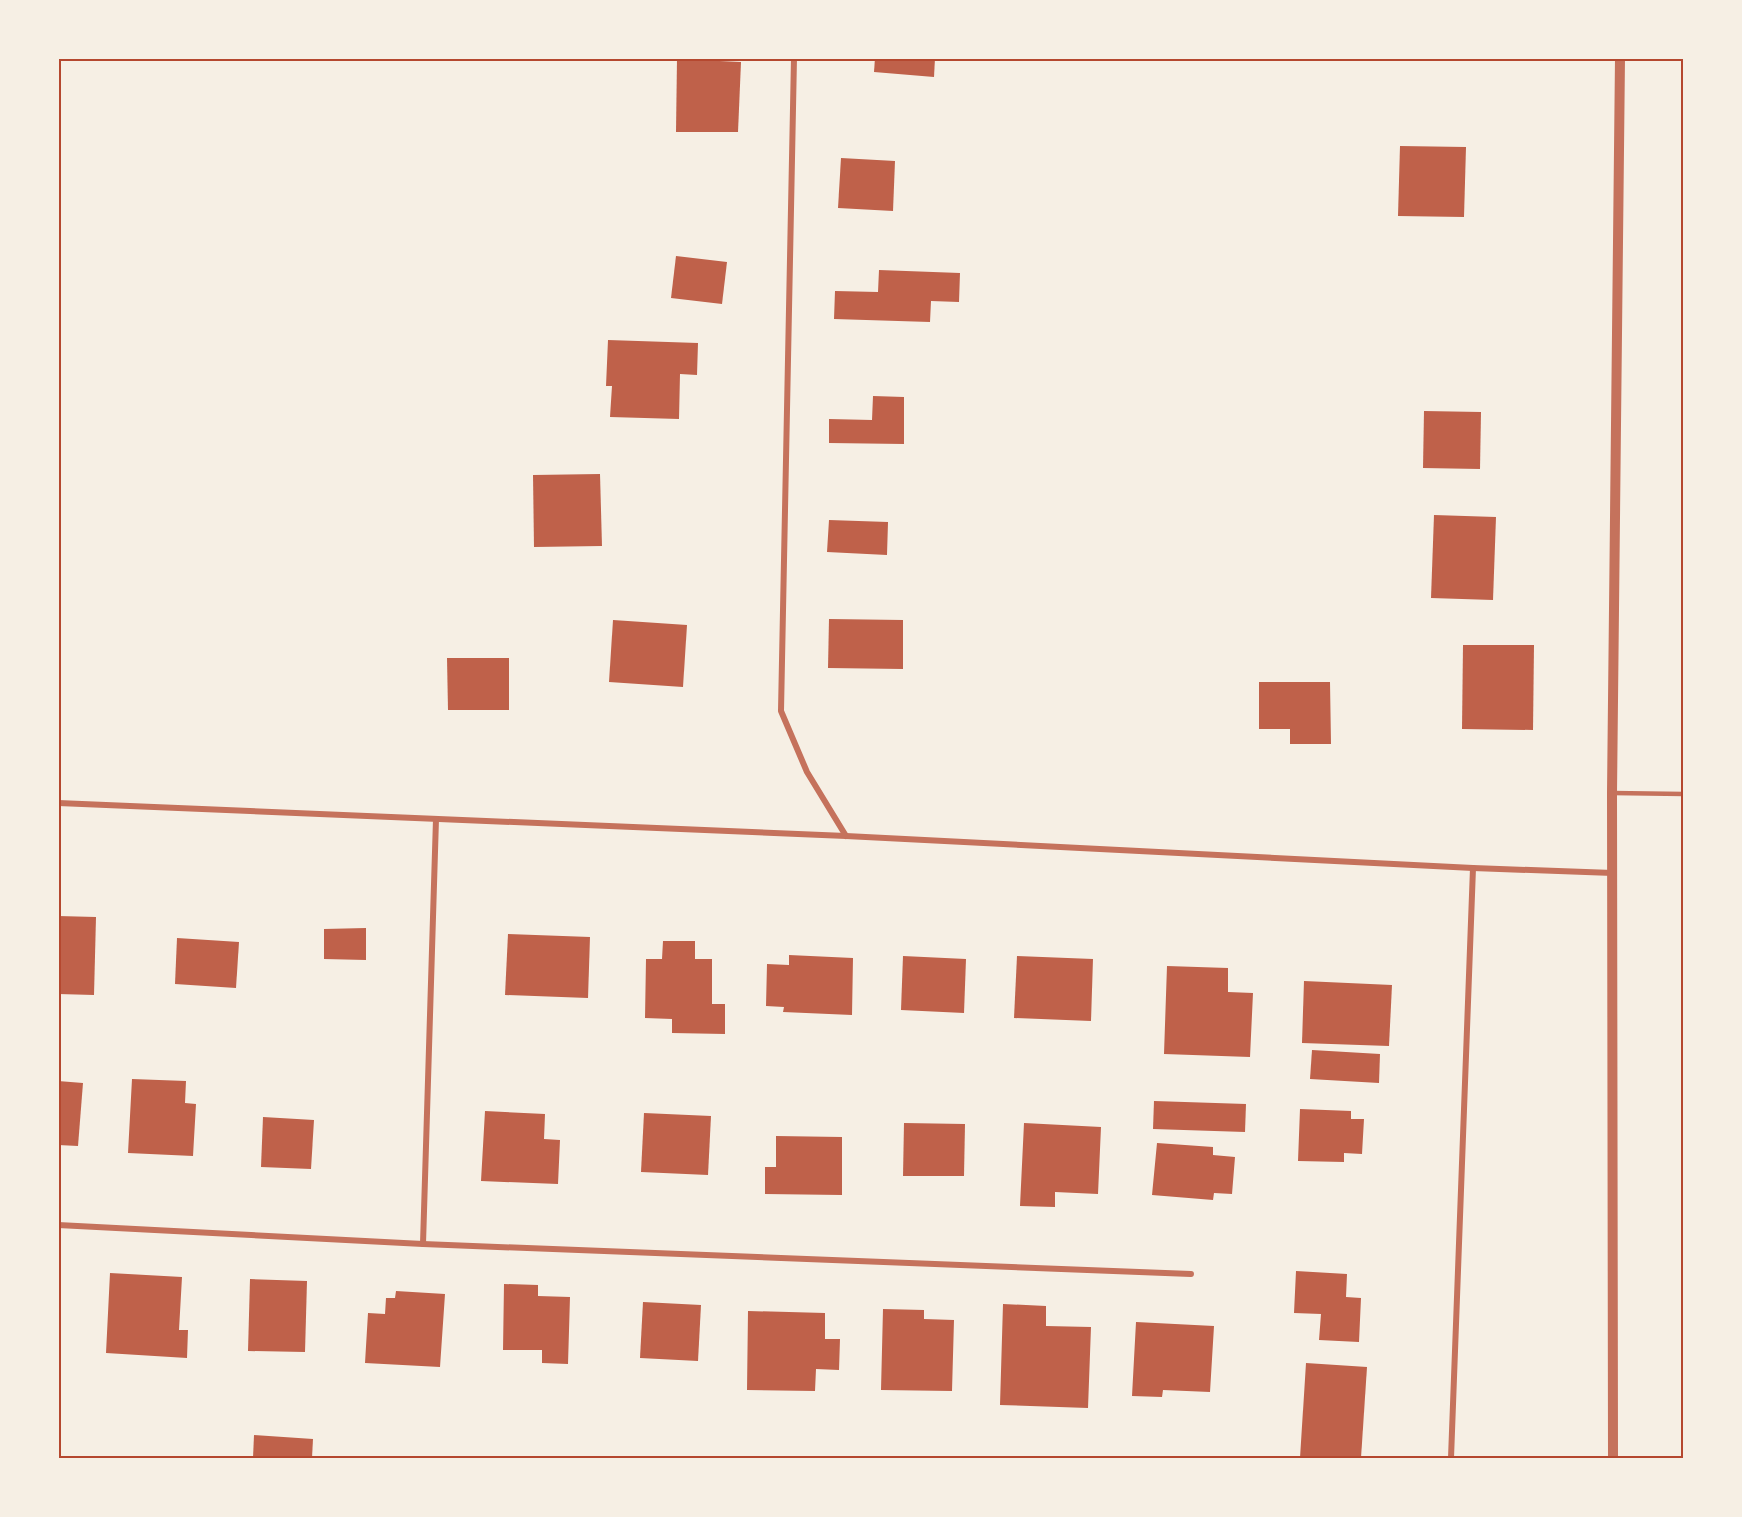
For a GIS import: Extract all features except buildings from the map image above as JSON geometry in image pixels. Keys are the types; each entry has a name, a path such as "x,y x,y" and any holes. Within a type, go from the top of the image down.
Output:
{"street":[{"path":"794,58 781,711 807,772 846,836"},
{"path":"1613,1458 1614,873 1612,793 1620,58"},
{"path":"58,802 846,836 1614,873"},
{"path":"423,1244 436,819"},
{"path":"1451,1458 1473,868"},
{"path":"58,1225 423,1244 1191,1274"}],"lane":[{"path":"1612,793 1683,794"}]}
